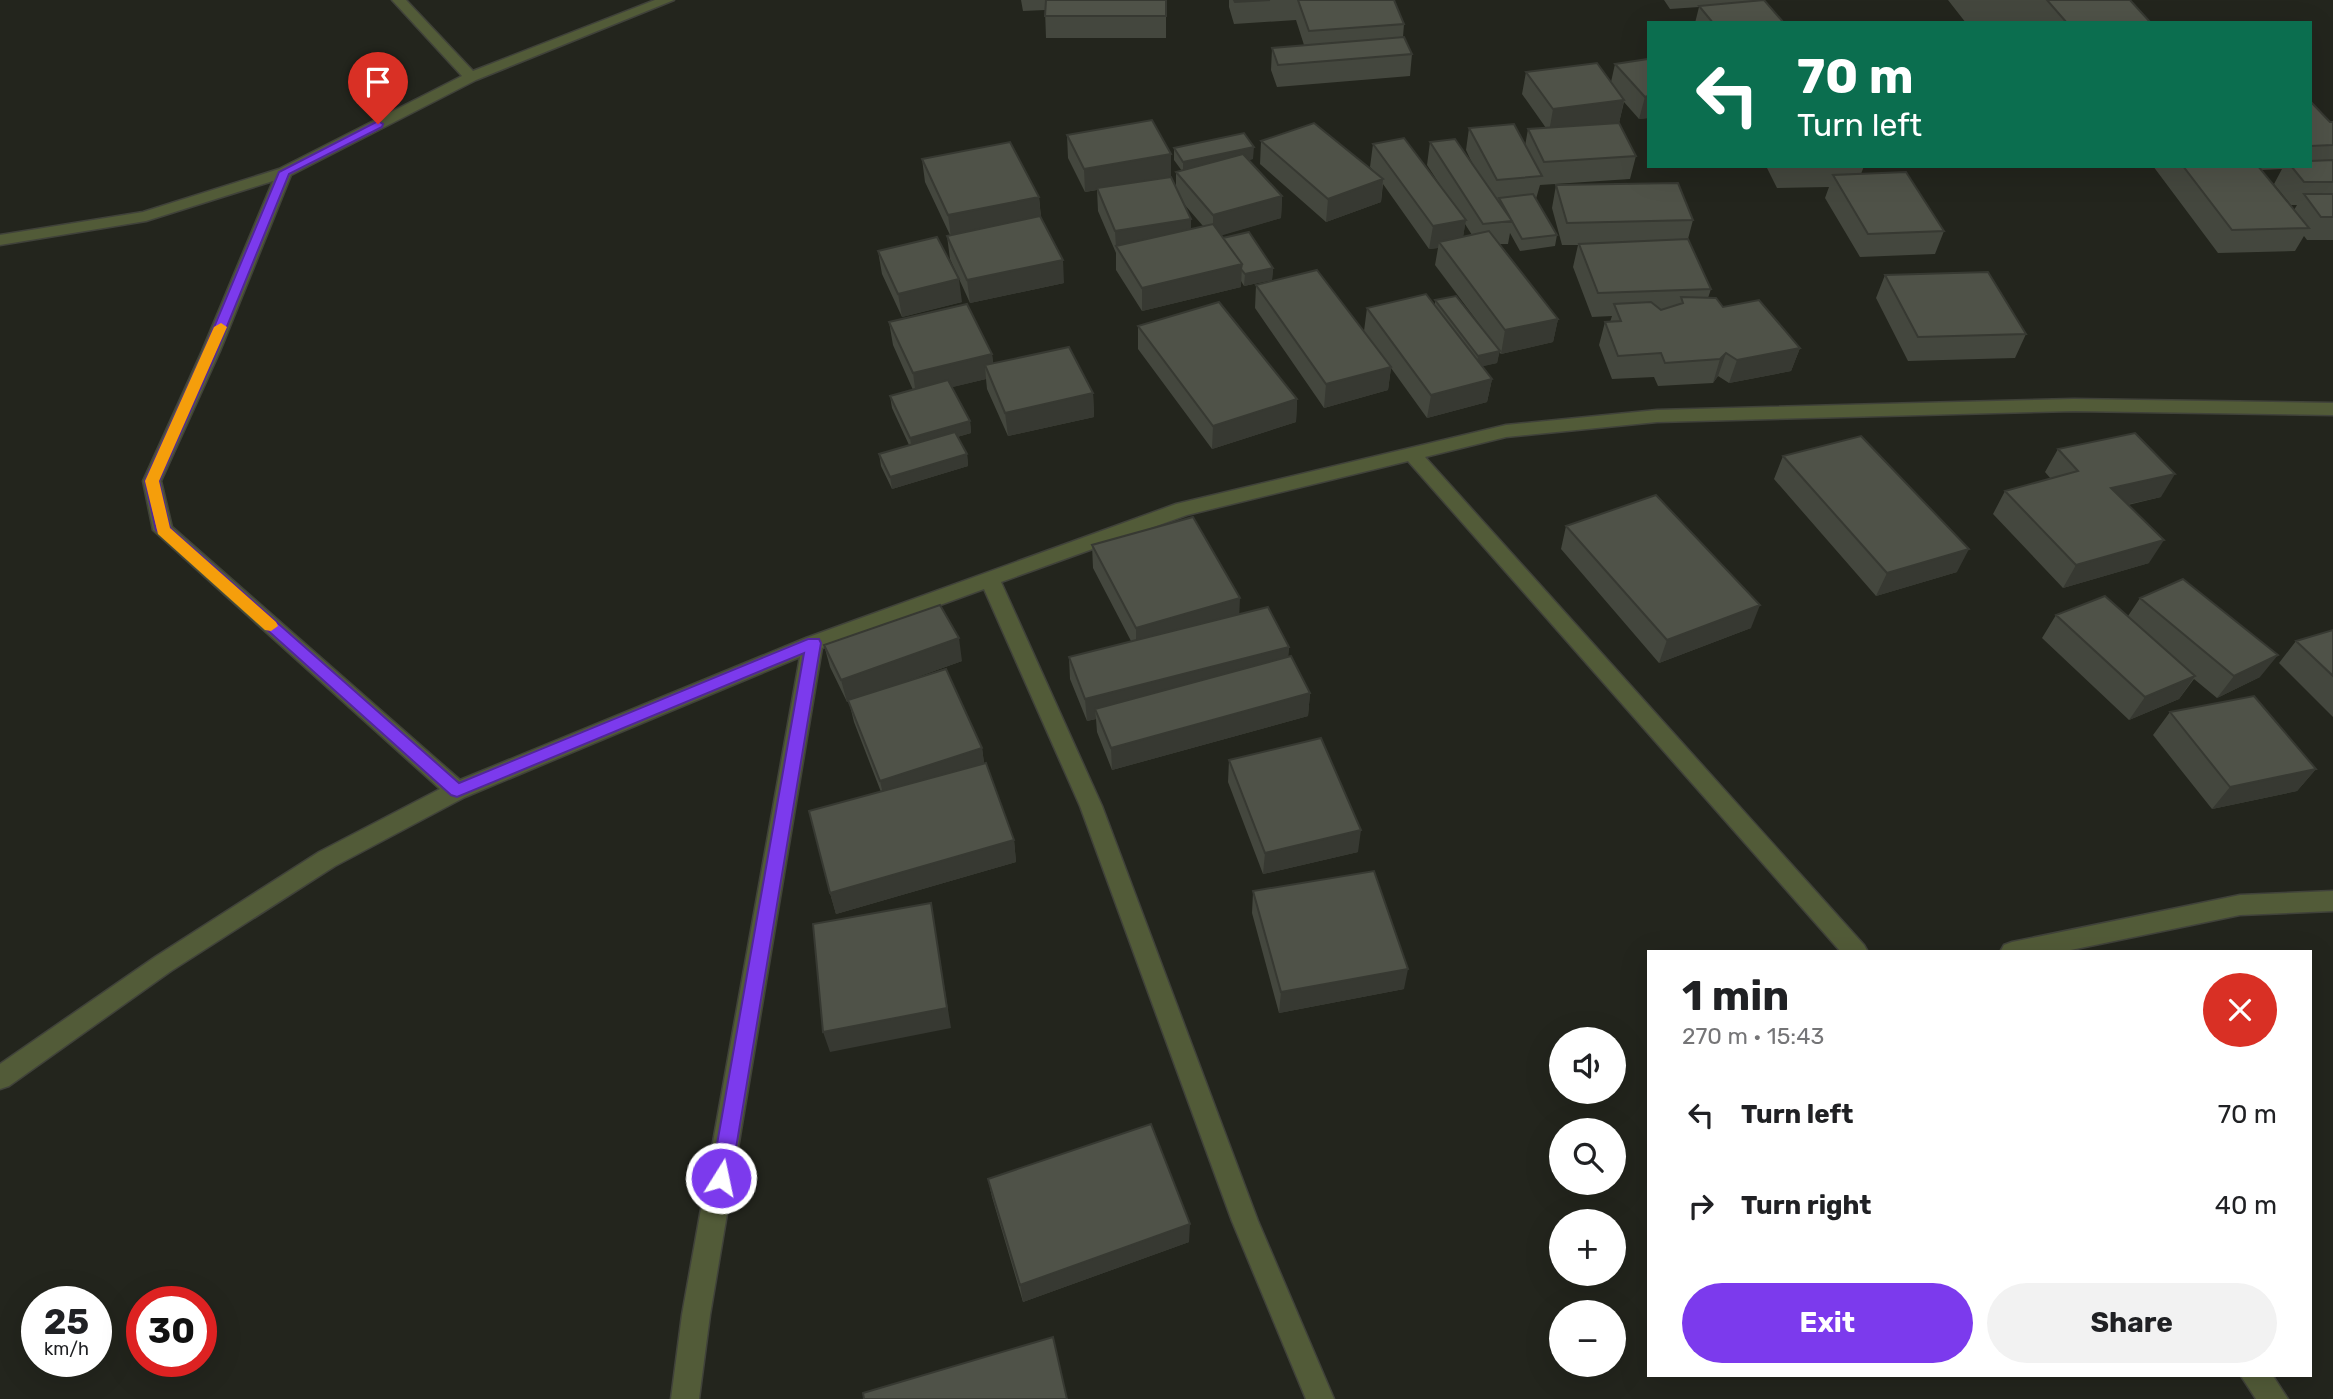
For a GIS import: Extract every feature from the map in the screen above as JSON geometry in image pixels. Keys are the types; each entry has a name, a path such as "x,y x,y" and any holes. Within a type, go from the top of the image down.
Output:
{"street":[{"path":"399,0 471,76"},
{"path":"0,240 146,216 284,172 471,76 667,0"},
{"path":"284,172 211,351 152,481 163,530 457,791"},
{"path":"0,1079 163,964 327,859 457,791 813,643 1183,509 1506,431 1657,416 2074,405 2333,409"},
{"path":"1411,453 1854,950"},
{"path":"989,578 1091,806 1245,1220 1320,1399"},
{"path":"685,1399 696,1315 813,643"},
{"path":"2022,950 2240,905 2333,901"},
{"path":"2256,1377 2274,1399"}],"building":[{"path":"1046,0 1166,0 1166,16 1045,16"},
{"path":"1234,0 1270,0 1235,2"},
{"path":"1298,0 1394,0 1404,24 1309,31"},
{"path":"1764,0 1782,21 1711,21 1699,6"},
{"path":"2047,0 2130,0 2149,21 2065,21"},
{"path":"1404,37 1412,54 1278,65 1272,48"},
{"path":"1647,59 1647,96 1645,97 1615,64"},
{"path":"1597,63 1624,100 1553,109 1526,72"},
{"path":"2312,103 2333,122 2333,145 2312,146"},
{"path":"1152,120 1171,154 1084,169 1067,135"},
{"path":"1314,123 1383,179 1328,199 1261,141"},
{"path":"1619,123 1636,156 1544,162 1528,129"},
{"path":"1514,124 1542,176 1497,180 1469,128"},
{"path":"1244,133 1254,147 1183,162 1174,148"},
{"path":"1404,138 1466,220 1433,226 1373,144"},
{"path":"1455,139 1512,221 1483,224 1430,142"},
{"path":"1010,142 1039,197 948,215 922,159"},
{"path":"1243,154 1282,196 1213,215 1176,172"},
{"path":"2333,160 2333,182 2304,182 2293,168 2312,168 2312,161"},
{"path":"2185,168 2260,168 2309,228 2232,230"},
{"path":"1906,172 1944,231 1868,234 1833,175"},
{"path":"1171,177 1191,219 1115,231 1097,188"},
{"path":"1678,183 1693,220 1567,223 1556,185"},
{"path":"1533,194 1557,235 1522,239 1499,198"},
{"path":"2304,194 2333,194 2333,217 2321,217"},
{"path":"1040,216 1063,260 967,280 947,236"},
{"path":"1213,224 1242,264 1142,288 1116,246"},
{"path":"1489,231 1558,319 1505,330 1439,242"},
{"path":"1249,232 1273,268 1245,274 1241,269 1242,264 1223,238"},
{"path":"937,237 959,279 898,294 878,251"},
{"path":"1688,239 1711,289 1598,293 1579,244"},
{"path":"1317,270 1391,367 1326,384 1256,285"},
{"path":"1988,272 2026,334 1918,337 1885,275"},
{"path":"1426,294 1492,379 1431,395 1367,308"},
{"path":"1456,296 1500,351 1478,356 1435,300"},
{"path":"1681,297 1716,298 1723,307 1759,300 1800,348 1737,360 1726,353 1720,359 1665,363 1661,353 1618,356 1605,322 1621,321 1614,304 1651,302 1661,310 1683,303"},
{"path":"1219,302 1297,399 1213,426 1138,326"},
{"path":"967,304 992,354 913,373 889,322"},
{"path":"1069,347 1093,393 1005,413 985,365"},
{"path":"948,380 970,421 910,438 890,396"},
{"path":"955,432 967,454 890,477 879,454"},
{"path":"2135,433 2175,474 2111,488 2164,540 2076,565 2005,491 2078,471 2058,449"},
{"path":"1861,436 1969,549 1887,573 1783,456"},
{"path":"1656,495 1760,605 1667,640 1566,526"},
{"path":"1193,517 1240,598 1136,628 1092,545"},
{"path":"2183,579 2278,655 2234,676 2140,598"},
{"path":"2105,596 2195,676 2145,697 2056,615"},
{"path":"940,605 959,638 841,680 824,645"},
{"path":"1268,607 1289,647 1085,699 1069,657"},
{"path":"2333,630 2333,676 2296,641"},
{"path":"1291,656 1310,693 1111,748 1095,709"},
{"path":"946,669 982,748 880,781 848,700"},
{"path":"2254,696 2316,769 2230,787 2170,712"},
{"path":"1321,738 1361,830 1265,853 1229,760"},
{"path":"986,763 1014,840 830,893 809,811"},
{"path":"1374,871 1408,969 1281,992 1253,891"},
{"path":"931,903 947,1008 823,1032 813,924"},
{"path":"1151,1124 1190,1224 1020,1285 988,1179"},
{"path":"1053,1337 1067,1399 864,1399 863,1393"}],"slow traffic":[{"path":"221,327 152,481 163,530 271,626"}],"route":[{"path":"378,124 284,172 211,351 152,481 163,530 457,791 813,643 721,1178"}]}
